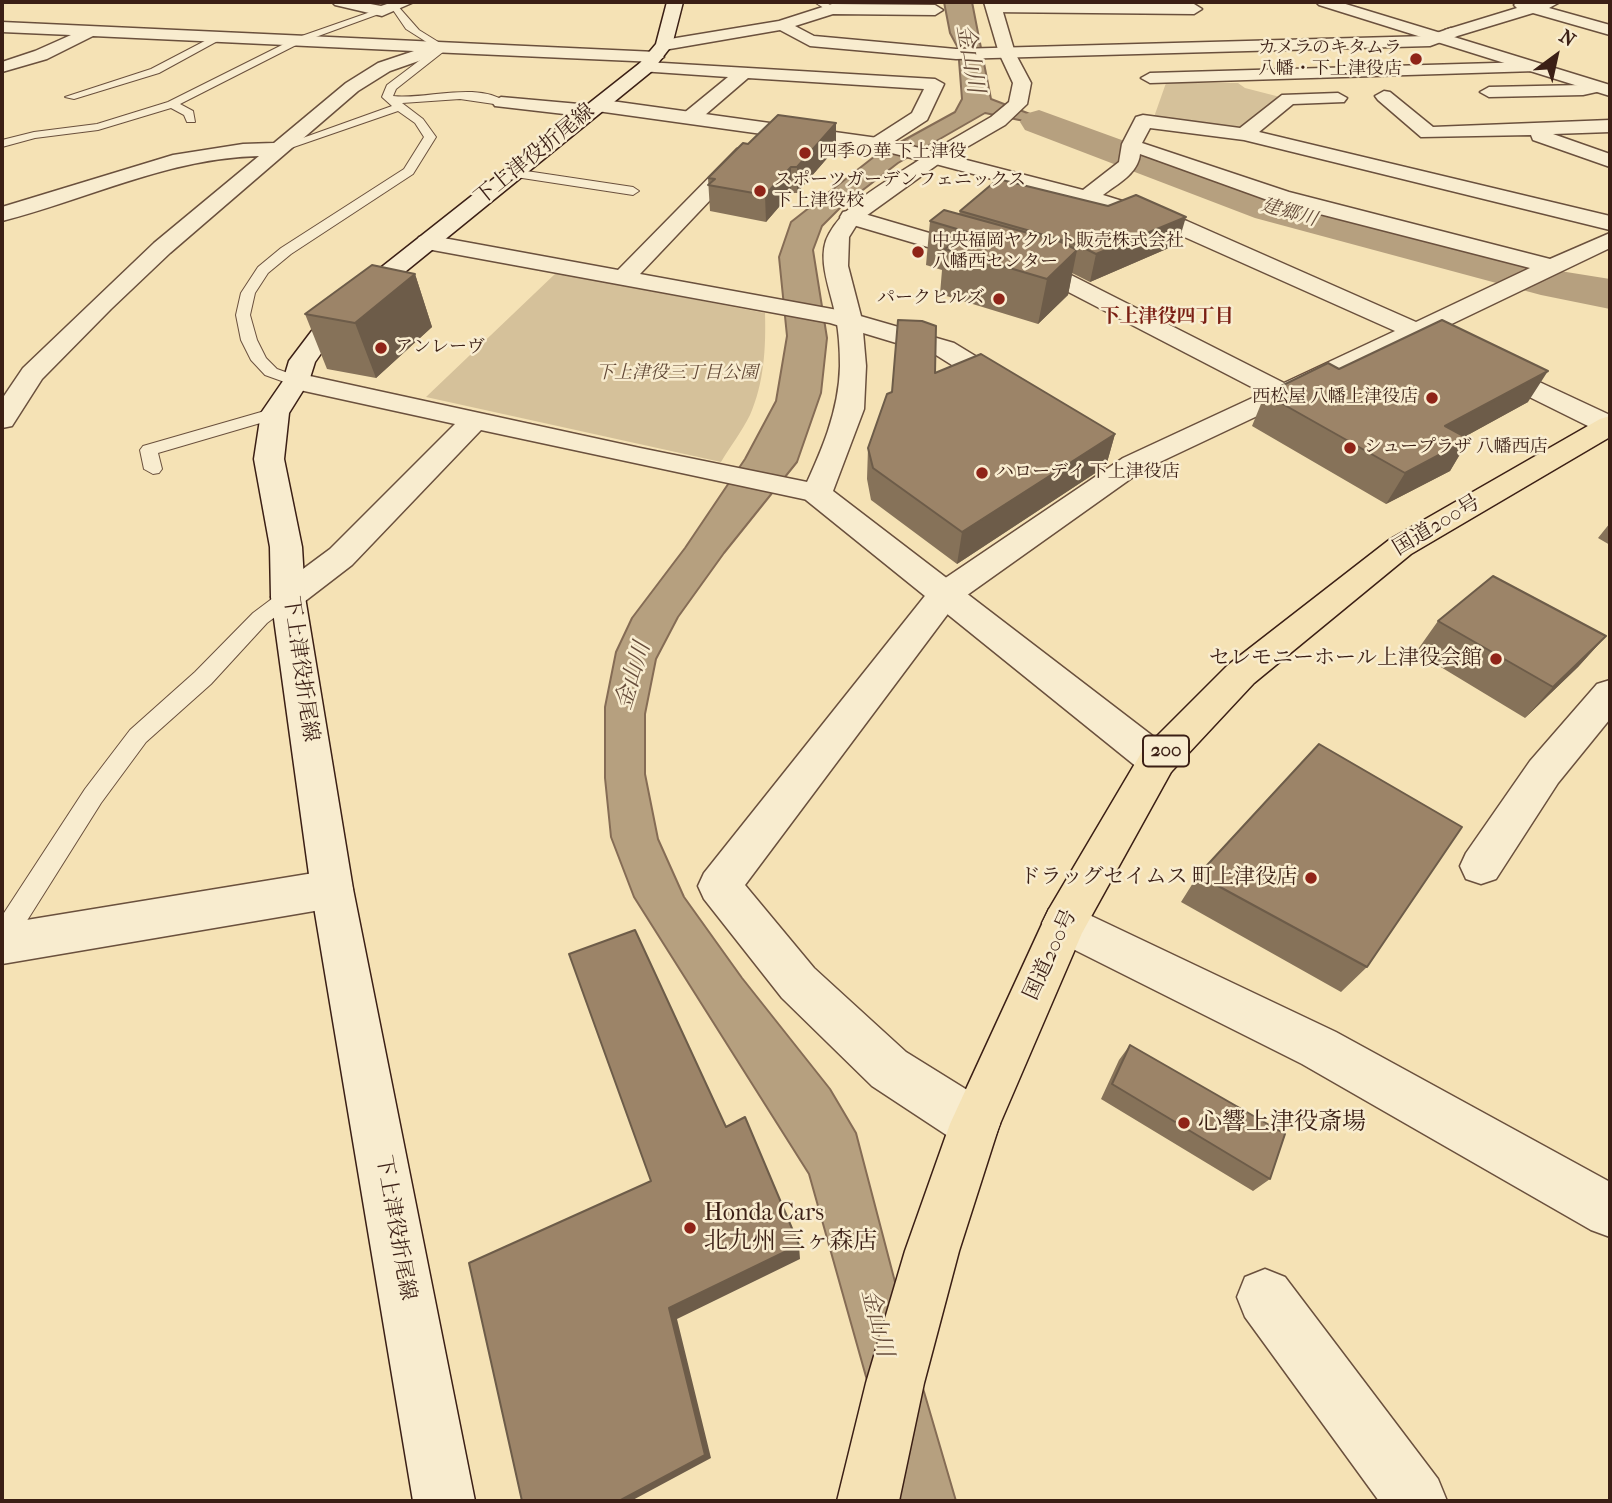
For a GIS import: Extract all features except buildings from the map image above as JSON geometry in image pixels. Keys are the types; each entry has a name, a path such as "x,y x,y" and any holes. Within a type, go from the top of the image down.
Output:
{"highway":[{"name":"国道200号","path":"870,1492 895,1383 932,1251 975,1124 1064,923 1157,761 1241,674 1400,547 1610,425"}],"street":[{"path":"340,2 395,6"},
{"path":"656,56 675,2"},
{"path":"817,493 835,453 850,409 853,366 841,318 836,266 838,237 851,217 927,156 1009,112 1022,83 1000,54 993,6 1200,11 1178,2"},
{"path":"1324,2 1446,36 1605,86"},
{"path":"1348,2 1530,67 1605,86"},
{"path":"1510,2 1610,30"},
{"path":"782,25 810,41 944,43 1000,54 1294,46 1446,36 1553,2"},
{"path":"656,56 782,25 825,5 935,6 944,43"},
{"path":"135,33 157,19"},
{"path":"2,27 656,56 744,73 935,84 920,116 881,144"},
{"path":"1244,27 1294,46"},
{"path":"2,33 22,29"},
{"path":"2,67 41,55 94,31"},
{"path":"2,420 32,373 162,248 278,149 352,87 384,67 443,48"},
{"path":"1087,197 1130,153 1148,101 1124,51"},
{"name":"下上津役折尾線","path":"444,1501 332,889 288,597 286,547 269,459 275,414 296,381 302,361 323,333 359,297 656,56"},
{"path":"1148,101 1530,67"},
{"path":"691,117 744,73"},
{"path":"1477,93 1583,90 1605,86"},
{"path":"1244,134 1288,99 1410,95"},
{"path":"1370,96 1428,133 1610,126"},
{"path":"1148,101 1244,134 1610,223"},
{"path":"501,102 691,117 881,144 1087,197 1179,226 1415,331 1610,425"},
{"path":"624,277 768,128"},
{"path":"1527,129 1550,141 1610,161"},
{"path":"2,214 186,157 223,150 278,149"},
{"path":"1130,153 1155,152 1281,197 1547,269"},
{"path":"851,217 1061,278 1282,392"},
{"path":"975,1124 889,1069 798,983 719,886 944,595 1121,456 1282,392 1610,240"},
{"path":"427,242 780,304 841,318 945,349 1027,399"},
{"path":"2,372 32,373"},
{"path":"296,381 817,493 1157,761"},
{"path":"288,597 341,557 475,420"},
{"path":"1481,866 1544,772 1610,694"},
{"path":"2,944 332,889"},
{"path":"1064,923 1319,1048 1610,1211"},
{"path":"1265,1297 1416,1501"}],"lane":[{"path":"2,144 34,135 98,127 172,104 299,40 395,6 415,34 443,48 391,87 387,97 419,121 430,137 409,171 286,251 263,270 248,293 243,315 249,341 259,360 271,372 296,381"},
{"path":"70,97 113,82 131,79 194,52 220,36"},
{"path":"278,149 394,104 438,95 484,97 501,102"},
{"path":"172,104 189,113 191,120"},
{"path":"513,173 633,191"},
{"path":"153,469 149,445 275,414"},
{"path":"2,938 93,796 138,736 203,678 260,618 288,597"}],"green space":[{"path":"1166,83 1238,83 1245,88 1280,97 1243,127 1233,128 1154,117"},
{"name":"下上津役三丁目公園","path":"556,273 765,313 764,352 758,390 750,415 721,462 426,397"}],"water":[{"name":"金山川","path":"944,2 972,2 991,99 1121,149 1118,156 1029,122 985,113 898,163 842,206 822,226 813,250 827,338 821,393 797,462 724,553 678,617 656,659 645,714 645,774 658,839 684,897 742,978 830,1089 856,1133 922,1385 956,1501 901,1501 809,1174 634,897 611,837 605,778 605,707 616,652 632,618 685,548 745,459 776,401 787,336 779,257 791,222 875,156 955,112 962,99 958,48 950,33"}],"waterway":[{"name":"建郷川","path":"1039,122 1271,209 1558,285 1610,294"}],"place":[{"name":"カメラのキタムラ 八幡・下上津役店","path":"1416,59"},
{"name":"四季の華 下上津役","path":"805,153"},
{"name":"スポーツガーデンフェニックス 下上津役校","path":"760,191"},
{"name":"中央福岡ヤクルト販売株式会社 八幡西センター","path":"918,252"},
{"name":"パークヒルズ","path":"999,299"},
{"name":"アンレーヴ","path":"381,348"},
{"name":"西松屋 八幡上津役店","path":"1432,398"},
{"name":"シュープラザ 八幡西店","path":"1350,448"},
{"name":"ハローデイ 下上津役店","path":"982,473"},
{"name":"セレモニーホール上津役会館","path":"1496,659"},
{"name":"ドラッグセイムス 町上津役店","path":"1311,878"},
{"name":"心響上津役斎場","path":"1184,1123"},
{"name":"Honda Cars 北九州 三ヶ森店","path":"690,1228"}],"district":[{"name":"下上津役四丁目","path":"1167,317"}]}
